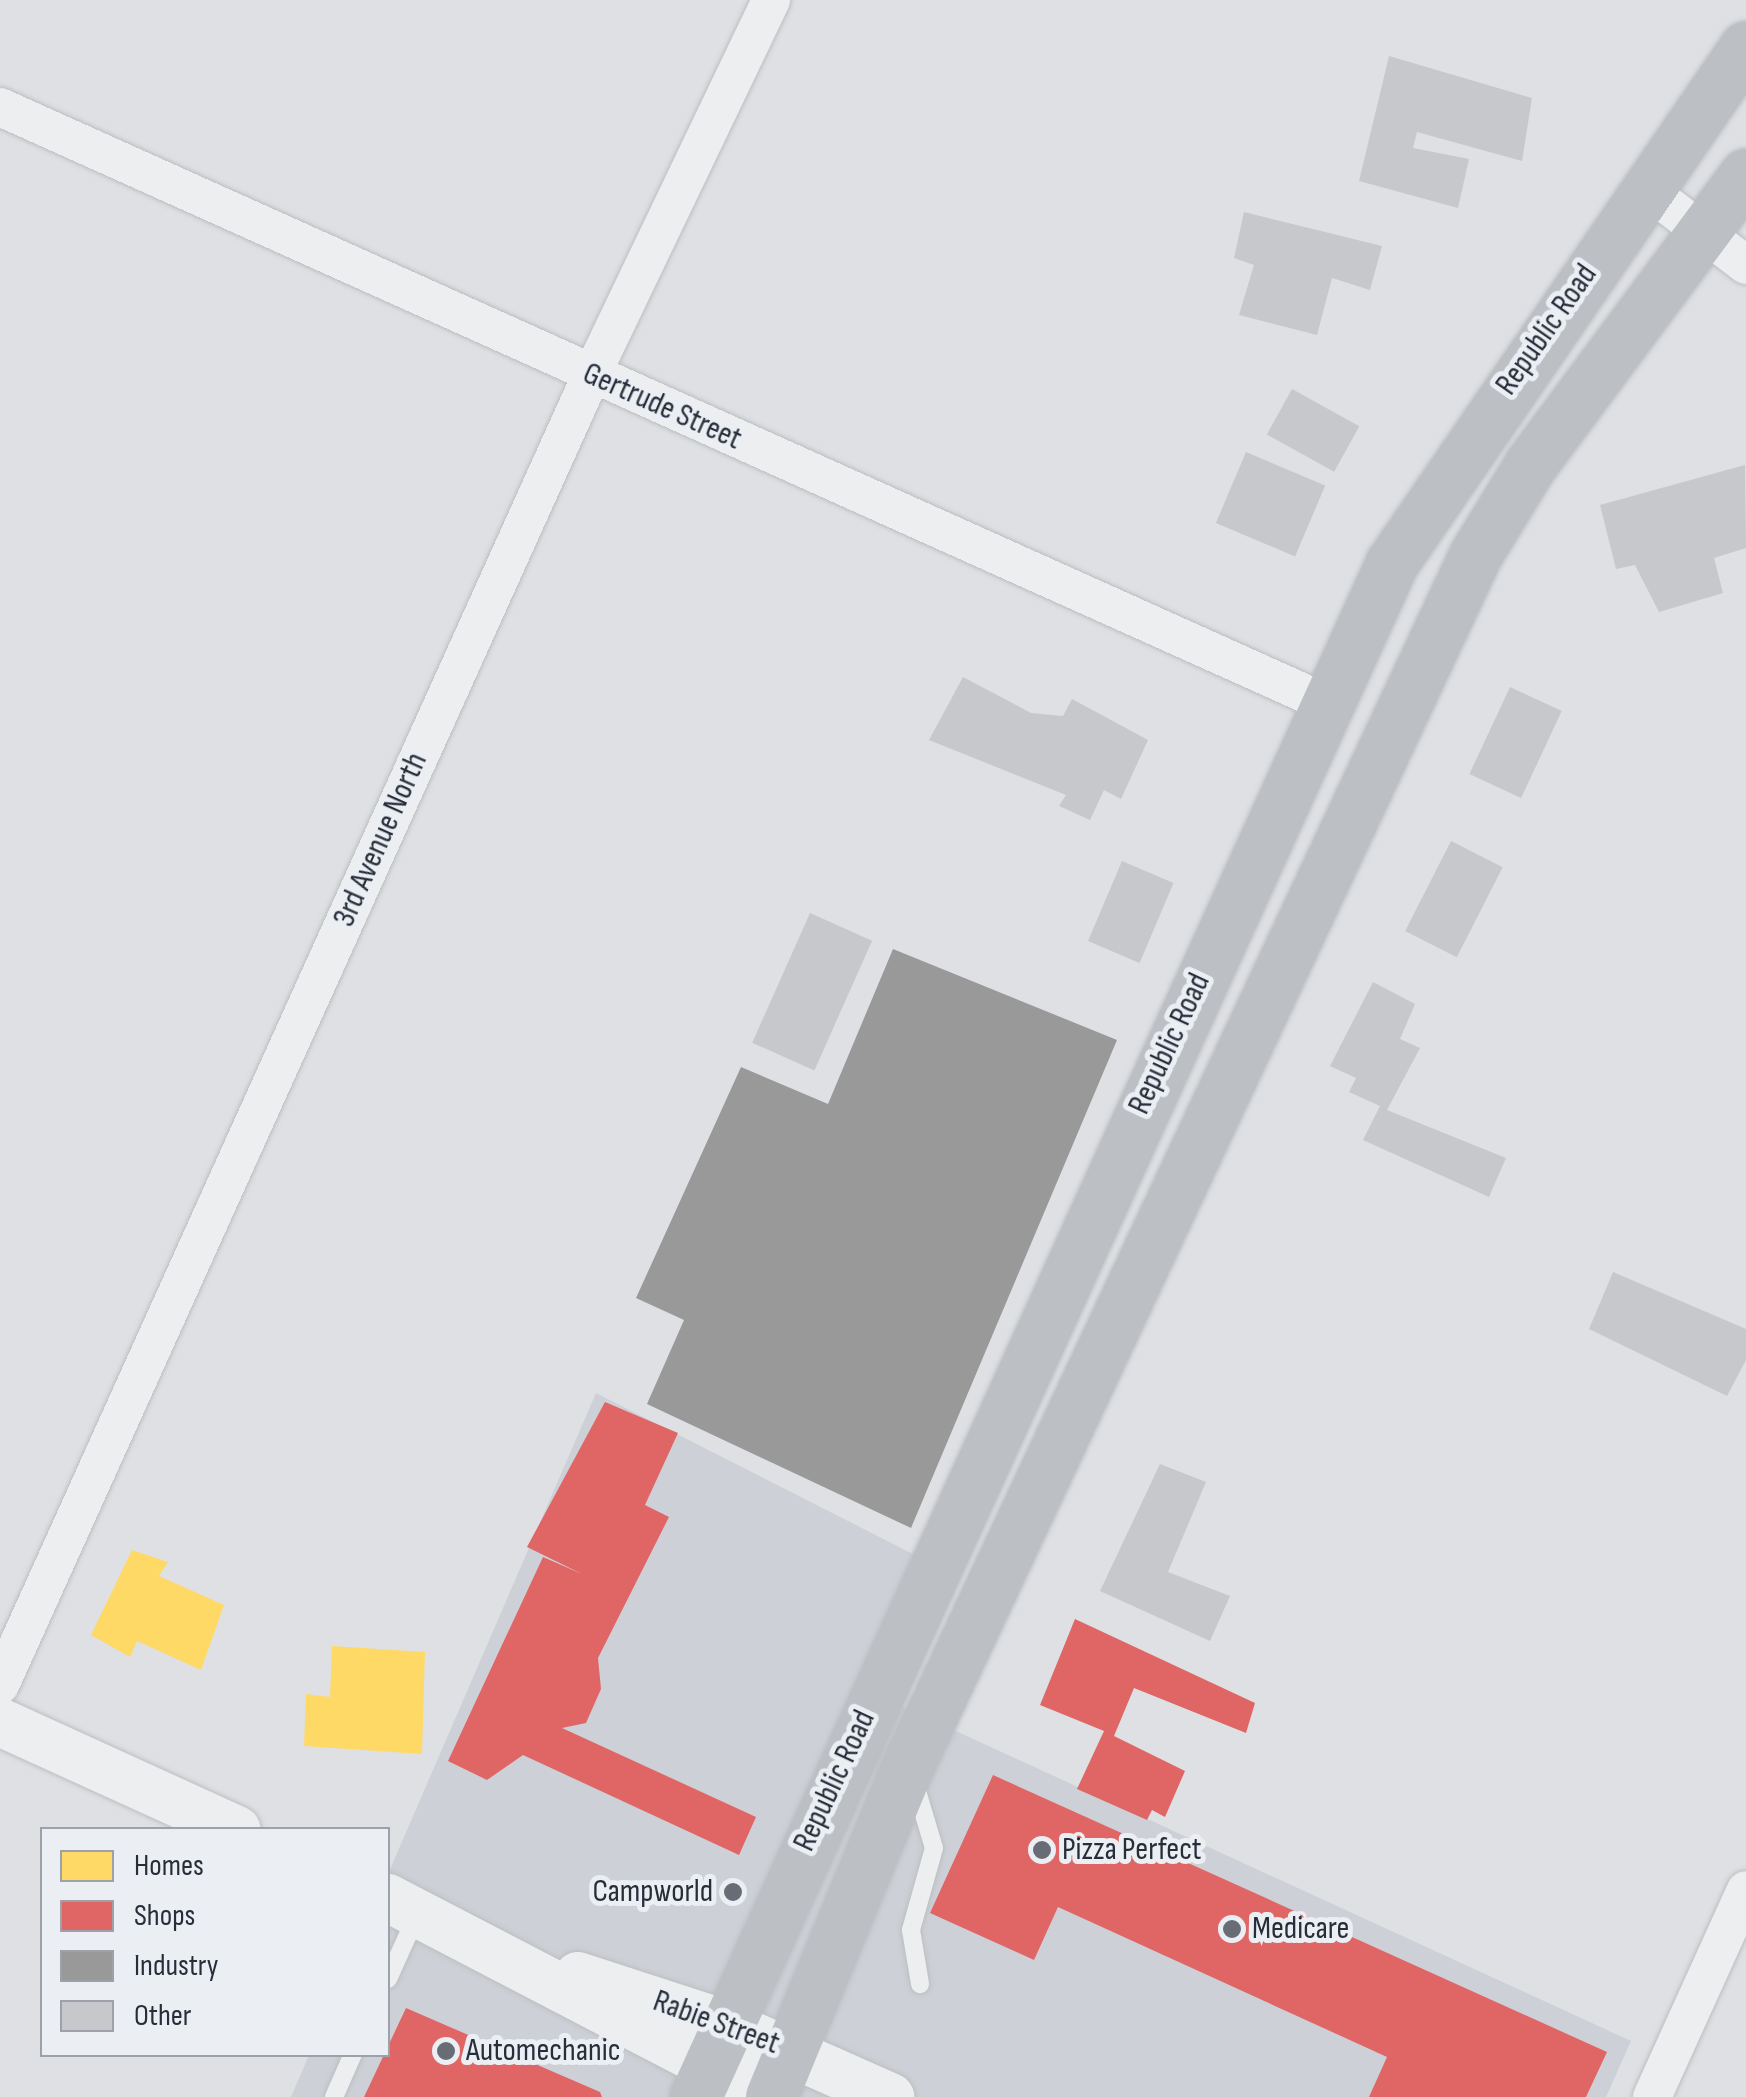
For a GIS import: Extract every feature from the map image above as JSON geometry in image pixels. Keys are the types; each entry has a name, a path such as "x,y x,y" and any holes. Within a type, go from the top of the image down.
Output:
{"main road":[{"name":"Republic Road","path":"710,2064 1326,703 1416,521 1746,48"},
{"name":"Republic Road","path":"778,2082 908,1766 1476,556 1531,465 1746,175"}],"street":[{"name":"3rd Avenue North","path":"0,1685 591,376 771,0"},
{"name":"Gertrude Street","path":"0,107 591,376 1326,703"},
{"path":"1645,188 1707,231 1746,265"},
{"path":"0,1722 230,1827"},
{"path":"1652,2097 1746,1890"},
{"name":"Rabie Street","path":"403,1904 535,1966 710,2064 778,2082 890,2097"}],"lane":[{"path":"908,1766 934,1848 911,1930 920,1984"},
{"path":"390,1970 403,1904"},
{"path":"334,2097 352,2057"}],"shaded area":[{"path":"596,1393 913,1554 858,1686 1631,2041 1606,2097 291,2097 308,2057 390,2057 390,1869"}],"building: Homes":[{"path":"132,1550 168,1562 159,1576 224,1605 201,1670 137,1641 130,1657 91,1635"},
{"path":"332,1646 425,1652 422,1754 304,1746 306,1694 330,1697"}],"building: Shops":[{"path":"605,1402 678,1433 645,1505 669,1517 598,1658 601,1689 586,1723 562,1728 756,1817 739,1855 523,1755 487,1780 448,1761 543,1557 582,1574 527,1547"},
{"path":"1075,1619 1255,1703 1246,1733 1134,1688 1114,1736 1185,1771 1165,1817 1152,1810 1147,1820 1077,1789 1104,1731 1040,1705"},
{"path":"993,1775 1607,2052 1586,2097 1369,2097 1387,2057 1058,1907 1034,1960 930,1913"},
{"name":"Automechanic","path":"406,2008 600,2092 602,2097 364,2097 383,2057 390,2057 390,2042"}],"building: Industry":[{"path":"893,949 1117,1040 911,1528 647,1404 684,1320 636,1298 741,1067 828,1104"}],"building: Other":[{"path":"1389,56 1532,98 1522,161 1417,132 1413,148 1469,159 1458,208 1359,181"},
{"path":"1244,212 1382,246 1370,290 1332,278 1317,335 1239,315 1254,265 1234,258"},
{"path":"1292,389 1359,426 1334,472 1267,434"},
{"path":"1246,452 1325,486 1295,556 1216,523"},
{"path":"1745,465 1746,548 1714,558 1723,593 1659,612 1635,565 1616,569 1600,505"},
{"path":"963,677 1031,713 1063,716 1072,699 1148,740 1121,799 1104,790 1090,820 1059,806 1066,795 929,740"},
{"path":"1510,687 1562,711 1521,798 1469,774"},
{"path":"1451,841 1503,867 1457,957 1405,931"},
{"path":"1122,861 1174,883 1140,963 1088,941"},
{"path":"810,913 872,941 814,1070 752,1043"},
{"path":"1373,982 1415,1004 1400,1039 1420,1048 1387,1110 1506,1158 1489,1197 1363,1140 1380,1106 1349,1092 1356,1078 1330,1066"},
{"path":"1613,1272 1746,1329 1746,1360 1727,1396 1589,1329"},
{"path":"1160,1464 1206,1482 1168,1572 1230,1596 1210,1641 1100,1591"}],"place":[{"name":"Pizza Perfect","path":"1042,1850"},
{"name":"Campworld","path":"733,1892"},
{"name":"Medicare","path":"1232,1929"},
{"name":"Automechanic","path":"446,2051"}]}
